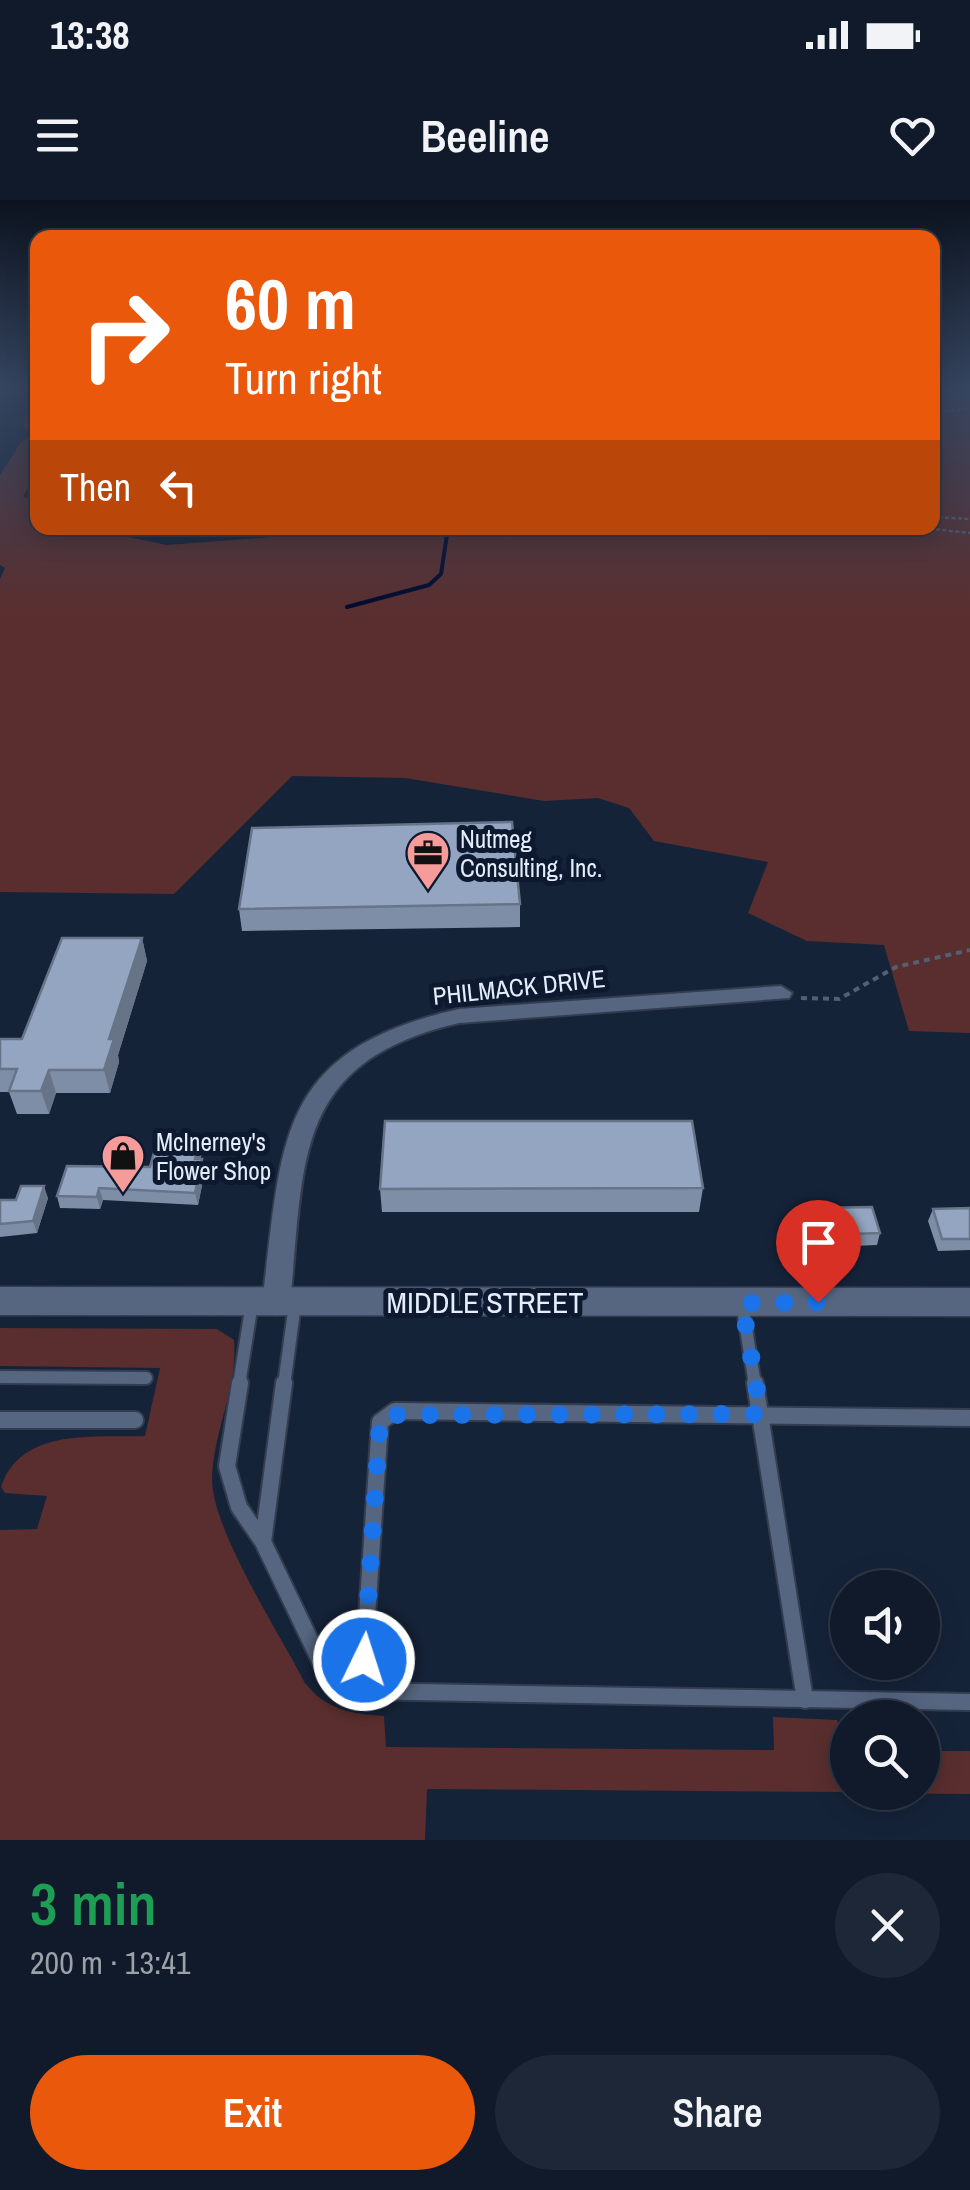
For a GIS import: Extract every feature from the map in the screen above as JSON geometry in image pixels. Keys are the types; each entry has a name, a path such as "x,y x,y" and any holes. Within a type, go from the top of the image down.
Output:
{"street":[{"name":"PHILMACK DRIVE","path":"274,1303 297,1152 310,1108 341,1072 376,1048 420,1026 459,1016 782,993"},
{"name":"MIDDLE STREET","path":"0,1302 970,1302"}],"lane":[{"path":"274,1303 227,1466 240,1508 263,1542 323,1667 362,1691 970,1702"},
{"path":"263,1542 274,1303"},
{"path":"742,1303 805,1700"},
{"path":"0,1377 146,1378"},
{"path":"362,1691 380,1422 386,1415 970,1418"},
{"path":"0,1420 135,1420"}],"path":[{"path":"940,517 970,519"},
{"path":"940,530 970,533"},
{"path":"782,993 823,1003 848,998 882,972 970,950"}],"shaded area":[{"path":"7,464 30,464 30,483 23,497 30,498 30,535 119,535 167,545 301,535 940,535 940,464 970,464 970,1033 909,1031 884,945 807,941 748,913 768,862 654,841 629,808 598,798 544,801 405,778 292,776 174,894 0,892 0,579 5,568 0,565 0,475"},
{"path":"0,1328 217,1329 234,1340 232,1375 213,1462 215,1500 223,1525 249,1582 305,1683 340,1709 384,1716 386,1747 774,1750 773,1717 830,1720 830,1792 427,1789 425,1840 0,1840 0,1530 37,1529 47,1496 5,1493 1,1487 11,1468 42,1445 83,1437 145,1436 160,1368 0,1366"},
{"path":"940,1751 970,1751 970,1794 940,1794"}],"building":[{"path":"512,822 520,904 239,909 252,828"},
{"path":"62,938 142,938 109,1039 114,1039 104,1070 49,1070 41,1091 9,1091 17,1069 0,1069 0,1039 22,1039"},
{"path":"385,1121 692,1121 703,1188 380,1189"},
{"path":"160,1131 200,1136 195,1159 202,1159 195,1193 99,1188 97,1197 57,1196 67,1166 150,1167"},
{"path":"21,1186 44,1186 33,1221 0,1224 0,1200 16,1200"},
{"path":"872,1207 880,1233 852,1234 854,1241 829,1242 819,1208"},
{"path":"970,1208 970,1239 942,1239 933,1209"}],"waterway":[{"path":"347,607 429,585 441,574 447,535"}],"place":[{"name":"Nutmeg Consulting, Inc.","path":"428,891"},
{"name":"McInerney's Flower Shop","path":"123,1194"}],"route":[{"path":"364,1660 380,1422 386,1415 761,1414 742,1303 818,1302"}]}
